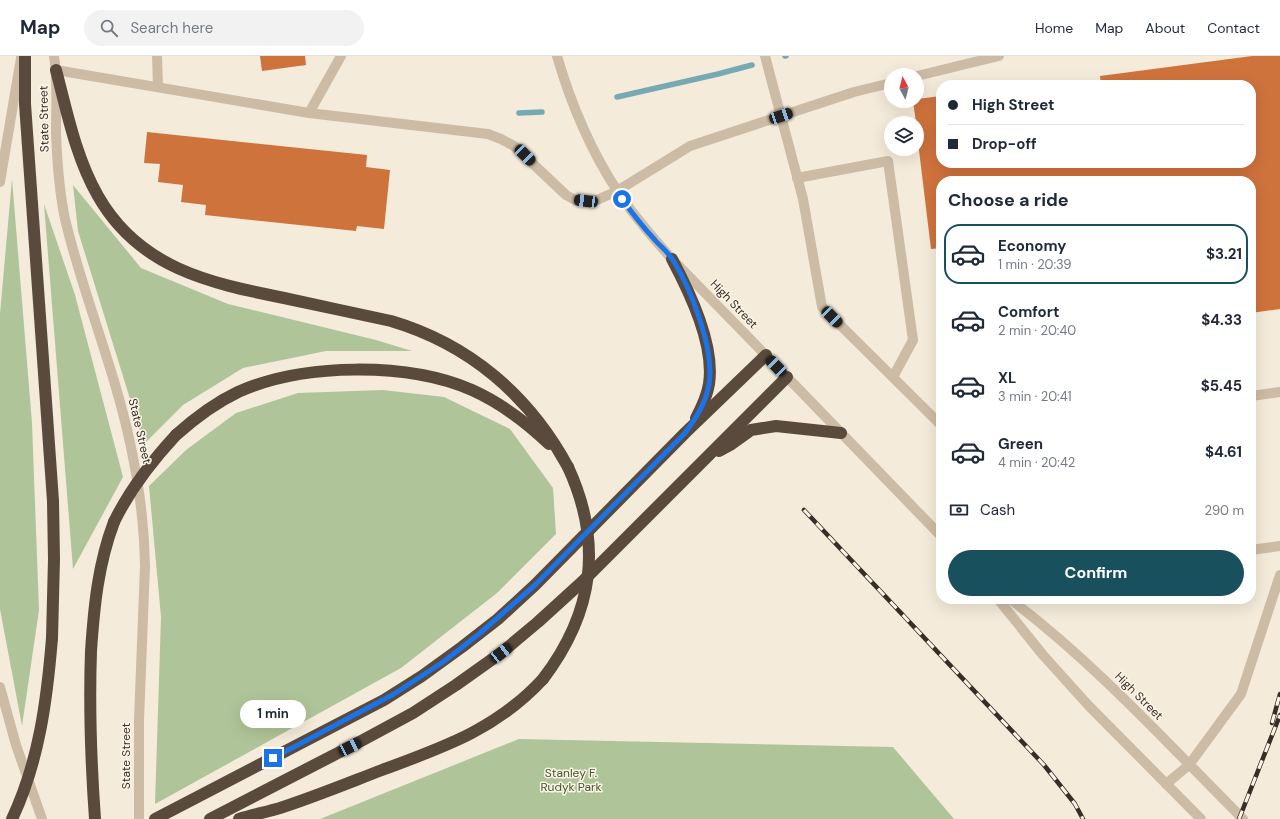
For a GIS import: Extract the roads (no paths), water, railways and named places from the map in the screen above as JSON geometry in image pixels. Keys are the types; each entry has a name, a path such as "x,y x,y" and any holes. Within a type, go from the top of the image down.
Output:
{"highway":[{"path":"12,819 29,776 41,728 52,638 54,559 53,501 25,104 25,56"},
{"path":"56,70 84,167 91,183 106,210 126,234 138,244 165,263 200,278 254,292 390,321 437,338 466,355 506,385 538,421 568,467 583,509 588,541 588,576 581,608 576,624 559,655 543,678 530,692 492,723 462,739 303,800 239,819"},
{"path":"672,259 687,287 700,322 706,343 709,368 709,383 706,397 701,409 685,433"},
{"path":"155,819 384,700 462,648 498,619 535,585 685,433 766,355"},
{"path":"95,819 90,732 90,685 95,601 100,567 114,522 128,495 154,459 176,435 199,416 224,399 252,386 298,375 336,371 375,370 394,372 434,378 472,390 487,397 502,406 531,428 555,451 568,467"},
{"path":"210,819 413,713 501,653 519,639 577,587 787,377"},
{"path":"705,458 751,430 776,426 841,432"}],"street":[{"path":"0,182 22,56"},
{"name":"State Street","path":"54,56 56,70 58,175 65,217 77,263 124,416 141,509 145,545 145,566 139,720 139,819"},
{"path":"157,56 158,87"},
{"path":"309,113 341,56"},
{"name":"High Street","path":"557,56 585,133 617,191 641,223 672,259 936,531"},
{"path":"766,56 803,199 822,307 936,421"},
{"path":"924,74 999,56"},
{"path":"56,70 309,113 488,134 514,146 566,195 575,200 586,201 597,200 617,191 690,146 854,92 884,85"},
{"path":"797,178 888,160 913,340 893,377"},
{"path":"1256,395 1280,392"},
{"path":"1256,549 1280,546"},
{"path":"1166,784 1189,765 1241,694 1280,575"},
{"path":"1002,604 1065,681 1201,819"},
{"name":"High Street","path":"1016,604 1060,638 1110,684 1242,819"},
{"path":"0,687 16,745 42,819"}],"waterway":[{"path":"617,97 752,65"},
{"path":"519,113 542,112"}],"railway":[{"path":"804,510 1044,765 1075,804 1083,819"},
{"path":"1272,723 1280,694"},
{"path":"1239,819 1280,715"}],"park label":[{"name":"Stanley F. Rudyk Park","path":"571,780"}]}
